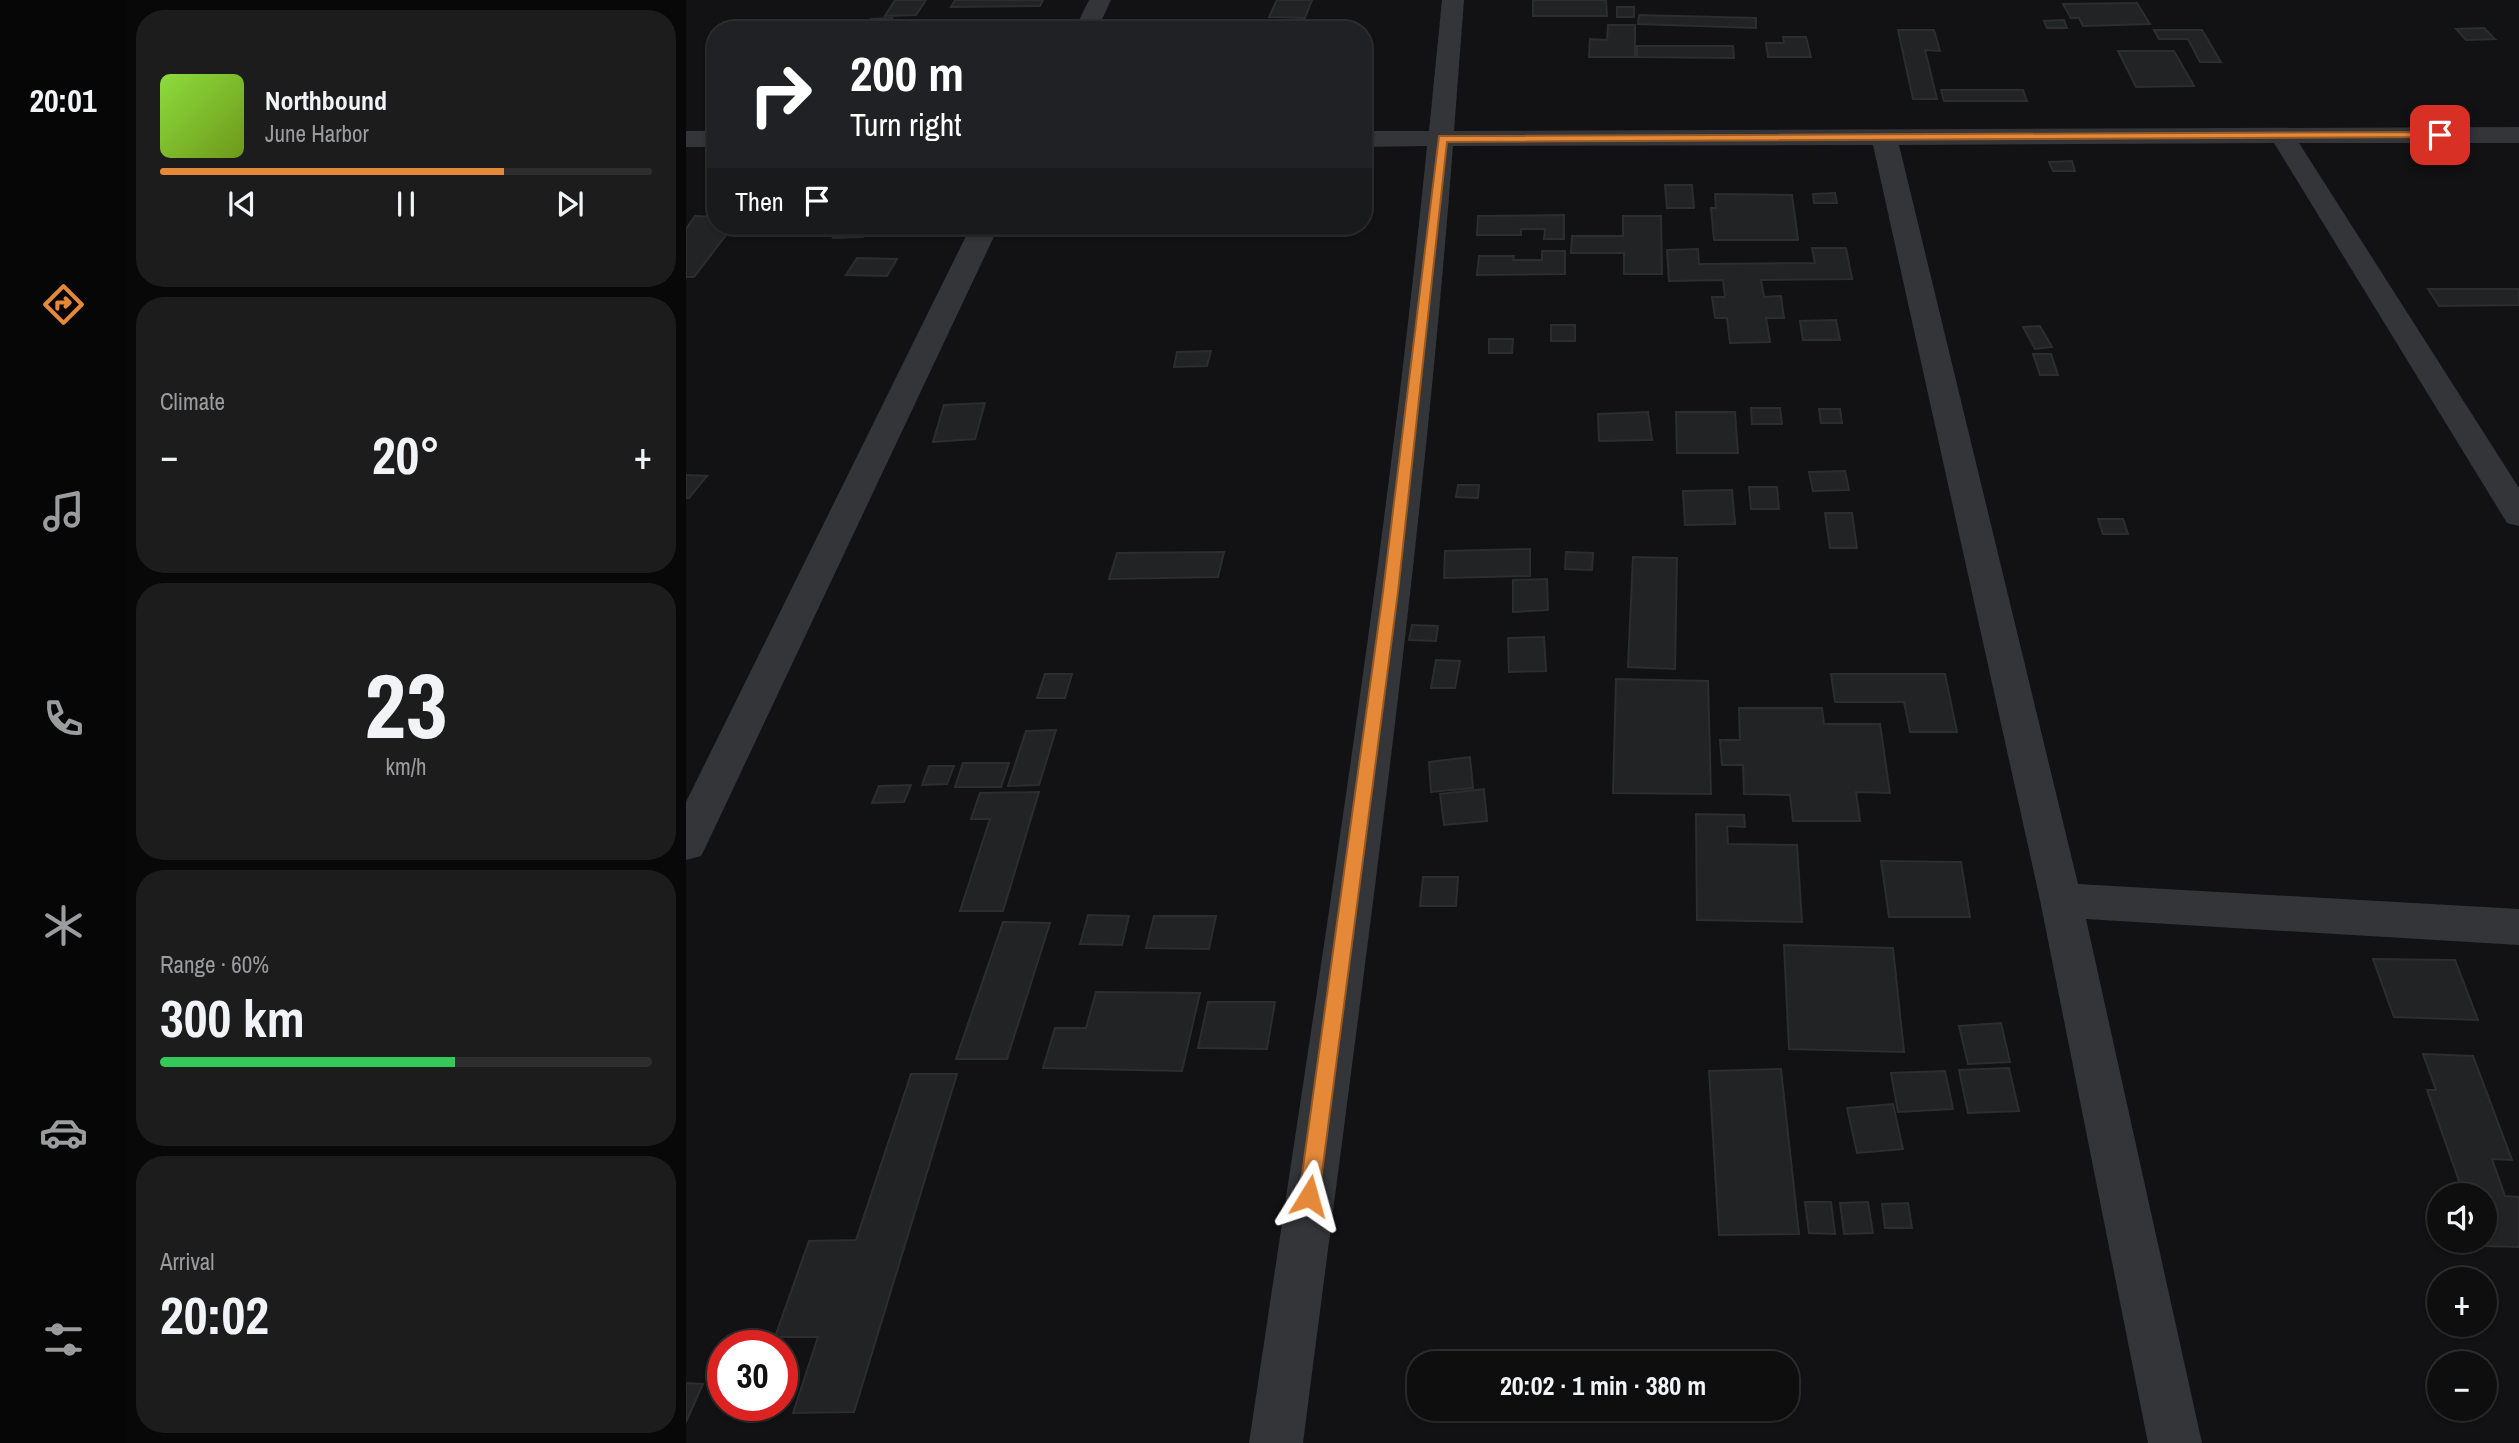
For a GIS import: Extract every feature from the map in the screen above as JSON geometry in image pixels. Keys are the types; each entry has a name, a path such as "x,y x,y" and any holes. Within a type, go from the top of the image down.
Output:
{"street":[{"path":"1090,21 1100,0"},
{"path":"1276,1443 1389,606 1442,138 1453,0"},
{"path":"2281,135 2519,514"},
{"path":"1372,138 2519,135"},
{"path":"1884,137 2061,901 2175,1443"},
{"path":"686,139 707,139"},
{"path":"686,844 981,235"},
{"path":"2061,901 2519,927"}],"building":[{"path":"895,0 926,0 916,15 885,16"},
{"path":"955,0 1043,0 1040,6 951,7"},
{"path":"1277,0 1312,0 1305,18 1269,17"},
{"path":"1533,0 1606,0 1607,16 1533,16"},
{"path":"2137,3 2150,24 2083,26 2079,18 2071,18 2063,4"},
{"path":"1617,7 1634,7 1634,17 1617,17"},
{"path":"1639,15 1756,18 1756,28 1638,24"},
{"path":"892,18 890,21 870,21"},
{"path":"2064,20 2067,28 2047,28 2044,21"},
{"path":"1608,25 1635,25 1635,57 1589,57 1590,39 1607,40"},
{"path":"2484,28 2495,39 2466,40 2456,29"},
{"path":"1898,30 1934,30 1940,51 1925,50 1937,99 1913,99"},
{"path":"2154,30 2202,30 2221,62 2200,62 2188,39 2159,39"},
{"path":"1783,37 1806,37 1811,57 1768,57 1766,43 1784,43"},
{"path":"1637,46 1733,46 1734,58 1637,57"},
{"path":"2118,51 2174,51 2194,86 2136,87"},
{"path":"1941,90 2023,90 2027,101 1944,101"},
{"path":"2072,161 2075,171 2053,171 2049,162"},
{"path":"1665,185 1692,185 1694,208 1667,208"},
{"path":"1835,193 1837,203 1814,203 1813,194"},
{"path":"1715,194 1792,195 1798,240 1714,240 1711,208 1716,208"},
{"path":"1564,215 1564,239 1544,239 1545,229 1521,229 1521,235 1477,235 1478,216"},
{"path":"695,216 707,217 707,235 726,235 694,277 686,277 686,229"},
{"path":"1623,216 1661,216 1662,274 1624,274 1624,253 1571,253 1572,236 1623,236"},
{"path":"835,235 864,235 863,237 833,238"},
{"path":"1812,248 1846,248 1852,279 1761,280 1764,297 1781,296 1784,318 1766,318 1770,342 1730,343 1727,318 1715,318 1712,297 1725,297 1723,280 1669,281 1667,250 1698,249 1699,264 1815,263"},
{"path":"1542,251 1565,251 1565,274 1477,275 1479,256 1514,256 1513,260 1542,260"},
{"path":"857,258 897,259 887,276 846,275"},
{"path":"2428,289 2519,289 2519,305 2439,306"},
{"path":"1836,320 1840,340 1803,340 1800,321"},
{"path":"1551,325 1575,325 1575,341 1551,341"},
{"path":"2040,326 2052,347 2035,349 2023,327"},
{"path":"1489,339 1513,339 1512,353 1489,353"},
{"path":"1211,351 1207,366 1174,367 1177,352"},
{"path":"2033,354 2051,354 2058,375 2040,375"},
{"path":"985,403 975,439 933,442 944,405"},
{"path":"1751,408 1780,408 1782,424 1752,424"},
{"path":"1819,409 1840,409 1842,423 1821,423"},
{"path":"1648,412 1652,440 1599,441 1598,414"},
{"path":"1676,412 1735,412 1738,453 1677,453"},
{"path":"1845,471 1849,490 1813,491 1809,472"},
{"path":"686,475 707,476 689,498 686,498"},
{"path":"1458,485 1479,485 1478,498 1456,497"},
{"path":"1749,487 1777,487 1779,509 1751,509"},
{"path":"1732,490 1735,524 1685,525 1683,491"},
{"path":"1825,513 1852,513 1857,548 1830,548"},
{"path":"2098,519 2123,519 2128,534 2103,534"},
{"path":"1530,549 1530,576 1444,578 1445,551"},
{"path":"1224,552 1218,577 1109,579 1117,553"},
{"path":"1566,552 1593,553 1592,570 1565,569"},
{"path":"1633,557 1677,558 1675,669 1628,667"},
{"path":"1547,579 1548,610 1513,612 1513,580"},
{"path":"1412,625 1438,626 1436,641 1409,640"},
{"path":"1544,637 1546,671 1509,672 1508,638"},
{"path":"1436,660 1460,661 1455,688 1431,688"},
{"path":"1045,674 1072,674 1065,698 1037,698"},
{"path":"1831,674 1945,674 1957,732 1910,732 1904,702 1835,702"},
{"path":"1616,679 1708,681 1711,794 1613,793"},
{"path":"1739,708 1822,708 1824,724 1880,724 1890,793 1856,792 1860,821 1793,821 1790,795 1744,794 1743,765 1722,765 1720,740 1740,740"},
{"path":"1056,730 1039,785 1008,786 1026,731"},
{"path":"1470,757 1473,788 1431,792 1429,762"},
{"path":"963,763 1009,763 1001,787 955,787"},
{"path":"929,766 954,766 947,784 922,785"},
{"path":"911,785 904,802 872,803 879,786"},
{"path":"1484,789 1487,821 1444,825 1440,794"},
{"path":"1039,792 1003,911 960,911 990,819 971,819 980,793"},
{"path":"1696,814 1744,815 1745,827 1727,826 1728,844 1797,845 1802,922 1697,920"},
{"path":"1881,861 1961,862 1970,917 1889,917"},
{"path":"1423,877 1458,877 1456,906 1420,906"},
{"path":"1088,915 1129,916 1122,945 1080,944"},
{"path":"1154,916 1216,916 1209,949 1146,948"},
{"path":"1003,922 1050,923 1007,1059 956,1059"},
{"path":"1784,945 1893,948 1904,1052 1789,1049"},
{"path":"2373,959 2455,960 2478,1020 2394,1017"},
{"path":"1096,992 1200,993 1182,1071 1043,1068 1055,1028 1086,1028"},
{"path":"1208,1002 1275,1002 1267,1049 1198,1048"},
{"path":"2001,1023 2010,1062 1968,1064 1959,1026"},
{"path":"2423,1054 2473,1056 2512,1160 2492,1159 2505,1196 2519,1197 2519,1247 2497,1246 2497,1183 2460,1183 2427,1090 2436,1090"},
{"path":"2009,1068 2019,1111 1968,1113 1959,1070"},
{"path":"1781,1069 1799,1234 1719,1235 1709,1071"},
{"path":"1945,1071 1953,1109 1898,1112 1891,1073"},
{"path":"911,1074 957,1074 854,1412 798,1413 798,1398 818,1337 798,1337 798,1330 777,1330 809,1241 856,1240"},
{"path":"1893,1104 1903,1149 1857,1153 1847,1108"},
{"path":"1805,1202 1831,1202 1835,1234 1809,1233"},
{"path":"1868,1202 1873,1233 1844,1234 1840,1203"},
{"path":"1908,1203 1912,1228 1885,1228 1882,1204"},
{"path":"686,1383 703,1384 686,1422"}],"route":[{"path":"1309,1196 1391,592 1442,138 2440,135"}]}
